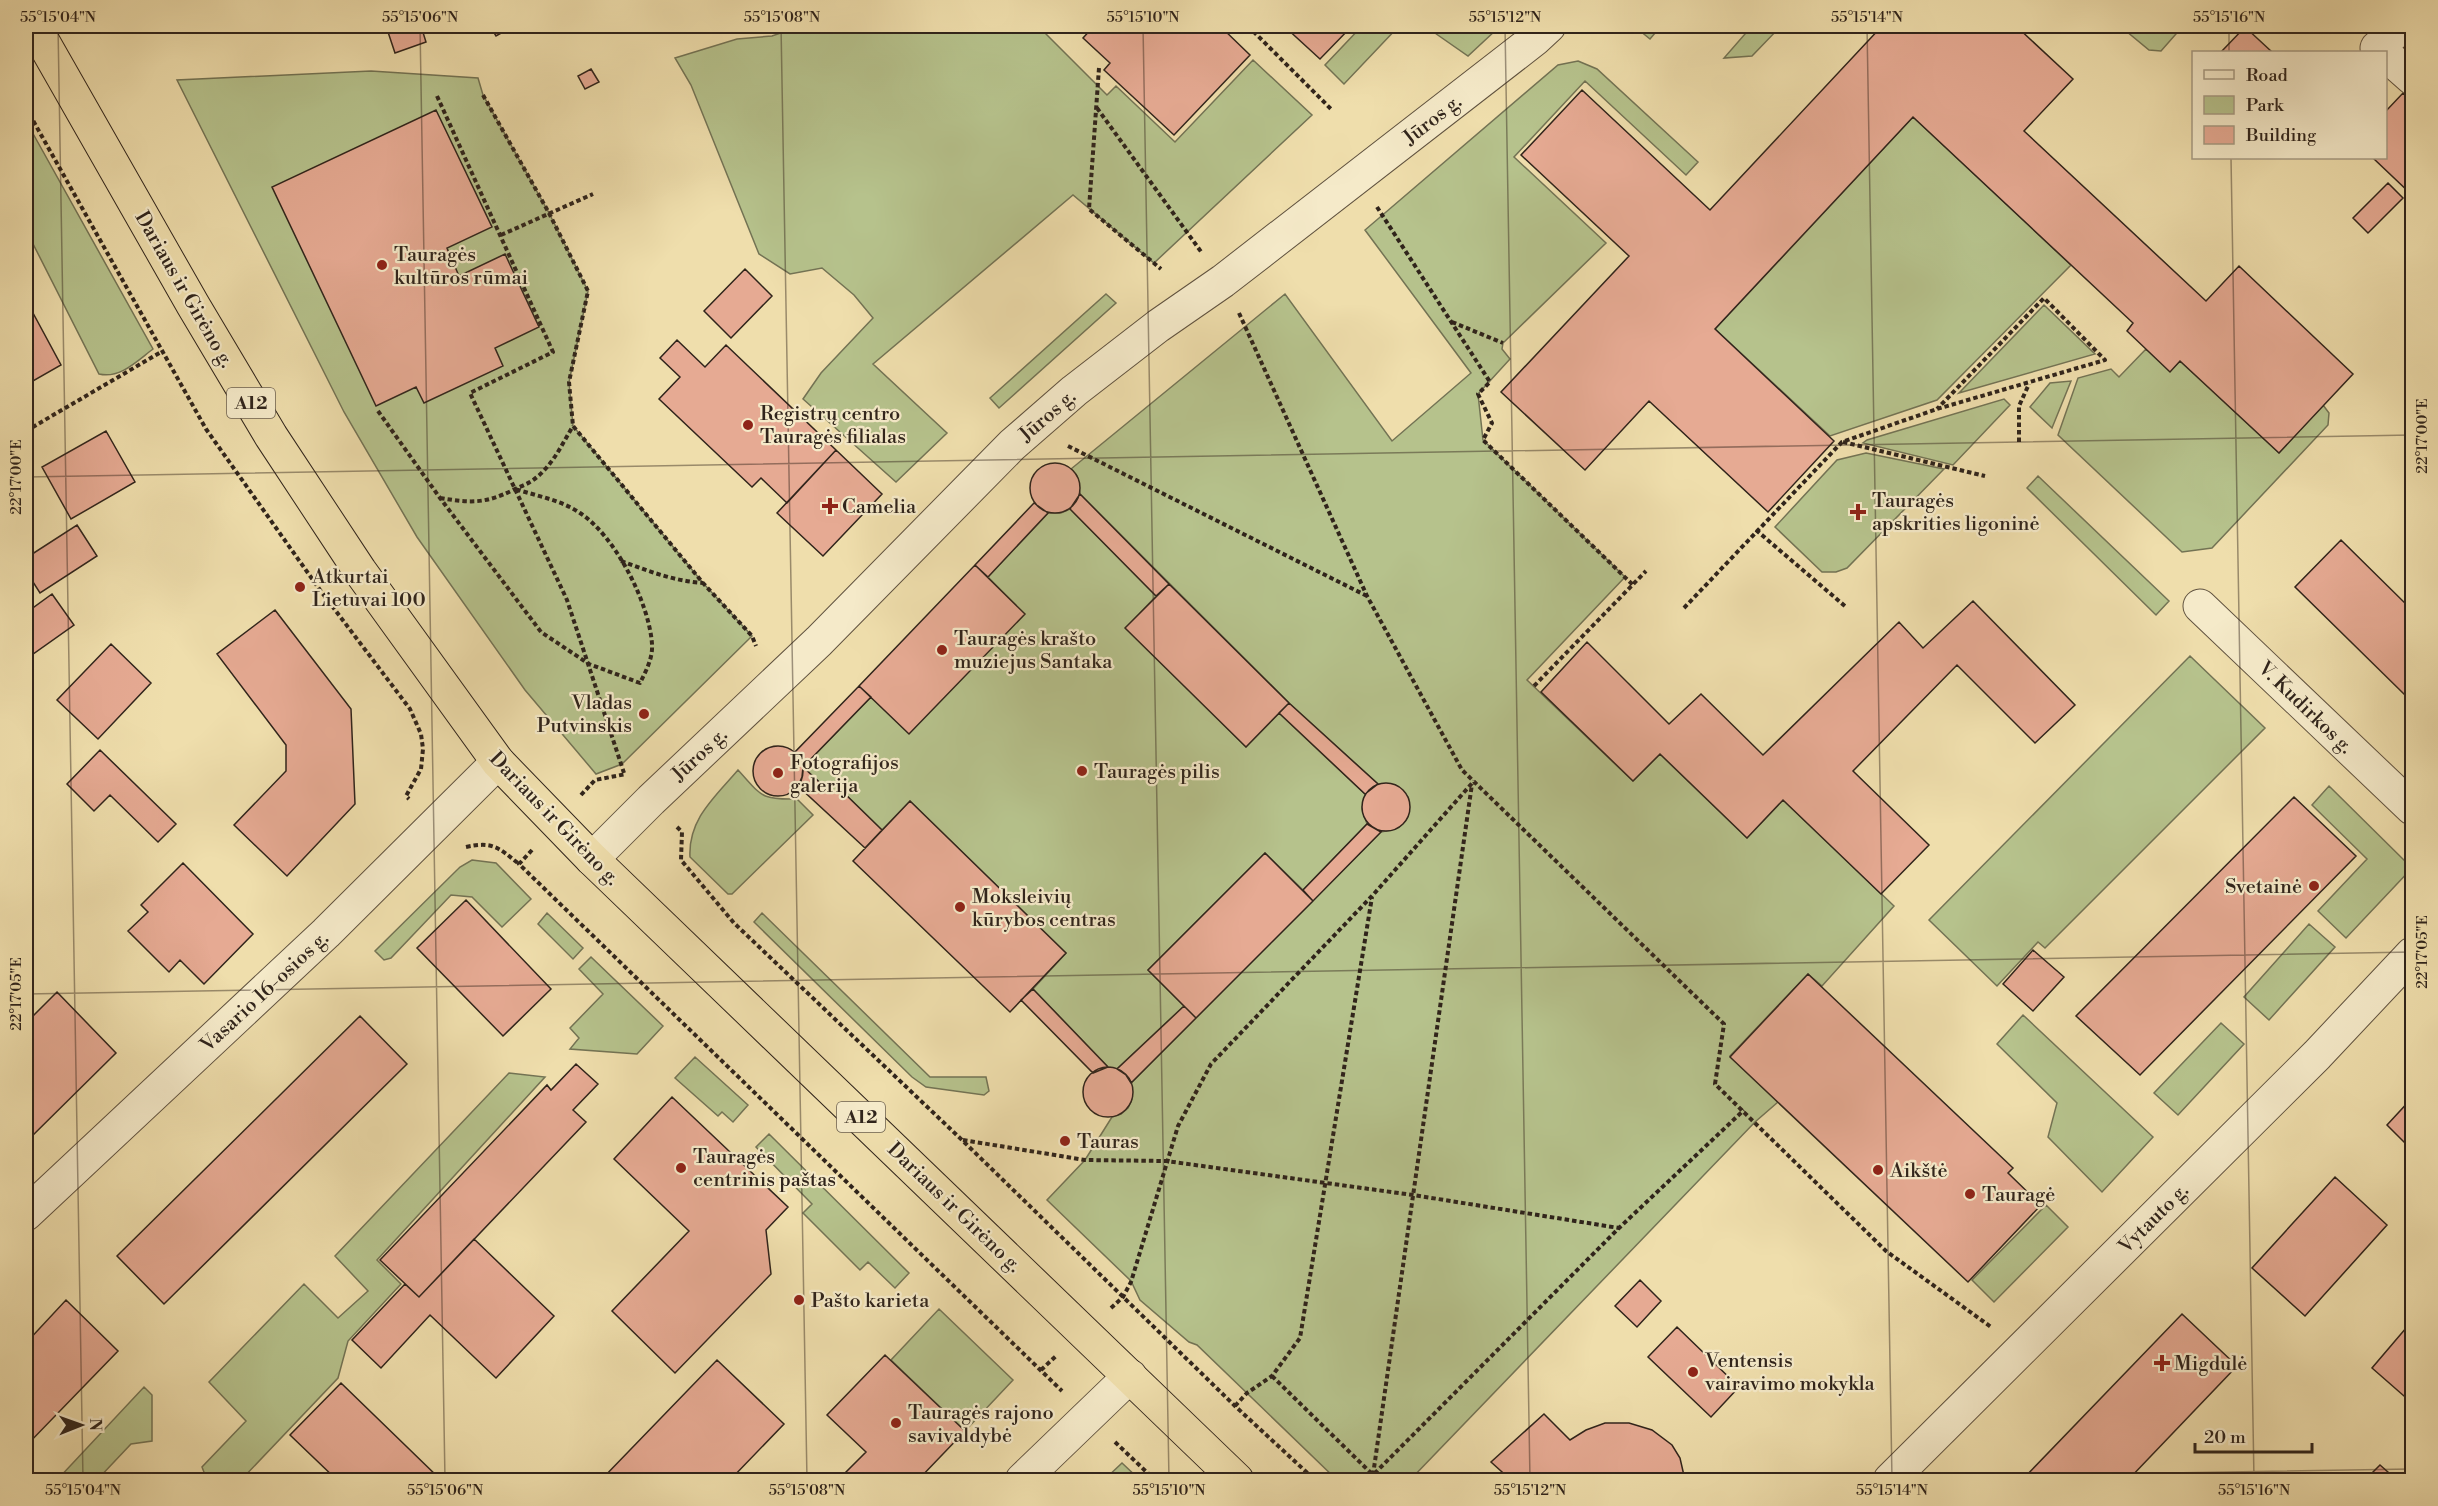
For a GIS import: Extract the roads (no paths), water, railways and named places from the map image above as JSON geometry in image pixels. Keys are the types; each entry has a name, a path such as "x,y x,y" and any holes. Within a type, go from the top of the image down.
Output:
{"highway":[{"name":"Dariaus ir Girėno g.","path":"34,26 193,305 271,436 360,571 498,762 592,859 1237,1480"}],"street":[{"name":"Jūros g.","path":"592,859 819,641 1012,445 1083,383 1223,280 1549,26"},
{"path":"2380,51 2377,48 2402,26"},
{"path":"2387,57 2412,78"},
{"name":"V. Kudirkos g.","path":"2200,606 2412,808"},
{"name":"Vasario 16-osios g.","path":"26,1214 326,933 498,762"},
{"name":"Vytauto g.","path":"1890,1480 2317,1055 2412,954"},
{"path":"1022,1480 1130,1376"}],"place":[{"name":"Tauragės kultūros rūmai","path":"382,265"},
{"name":"Registrų centro Tauragės filialas","path":"748,425"},
{"name":"Camelia","path":"830,506"},
{"name":"Tauragės apskrities ligoninė","path":"1858,512"},
{"name":"Atkurtai Lietuvai 100","path":"300,587"},
{"name":"Tauragės krašto muziejus Santaka","path":"942,650"},
{"name":"Vladas Putvinskis","path":"644,714"},
{"name":"Tauragės pilis","path":"1082,771"},
{"name":"Fotografijos galerija","path":"778,773"},
{"name":"Svetainė","path":"2314,886"},
{"name":"Moksleivių kūrybos centras","path":"960,907"},
{"name":"Tauras","path":"1065,1141"},
{"name":"Tauragės centrinis paštas","path":"681,1168"},
{"name":"Aikštė","path":"1878,1170"},
{"name":"Tauragė","path":"1970,1194"},
{"name":"Pašto karieta","path":"799,1300"},
{"name":"Migdulė","path":"2162,1363"},
{"name":"Ventensis vairavimo mokykla","path":"1693,1372"},
{"name":"Tauragės rajono savivaldybė","path":"896,1423"}]}
